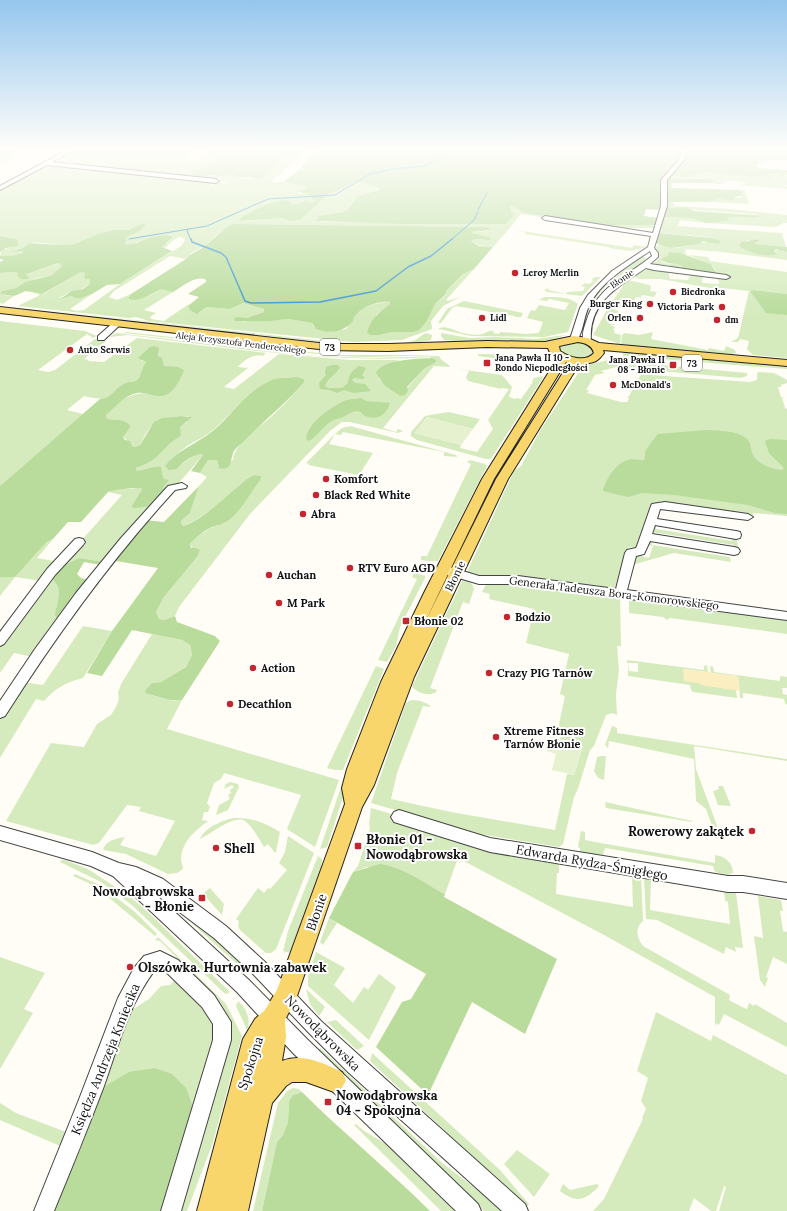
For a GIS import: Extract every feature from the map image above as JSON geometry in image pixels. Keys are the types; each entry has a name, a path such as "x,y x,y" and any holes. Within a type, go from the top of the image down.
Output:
{"main road":[{"name":"Aleja Krzysztofa Pendereckiego","path":"0,310 115,326 335,353 405,354 501,350 556,352"},
{"name":"Aleja Krzysztofa Pendereckiego","path":"0,315 115,326"},
{"name":"73","path":"594,347 591,360 579,361 556,352 564,340 574,339 594,347 787,371"},
{"name":"73","path":"594,347 787,363"},
{"name":"Błonie","path":"449,572 488,479 561,362 562,359 556,352"},
{"name":"Błonie","path":"274,1018 286,996 354,804 351,788 370,729 389,682 508,468 574,364 579,361"},
{"name":"Spokojna","path":"234,1211 275,1037 274,1018"},
{"name":"Spokojna","path":"210,1211 255,1039 263,1027 274,1018"},
{"path":"260,1102 279,1076 295,1069 309,1070 334,1080"}],"street":[{"name":"Błonie","path":"574,339 583,309 590,297 600,286 651,248 664,205"},
{"path":"545,218 656,235"},
{"name":"Błonie","path":"594,347 588,329 592,315 601,297 617,282 655,258 656,254 651,248"},
{"path":"640,255 648,257 645,265 654,268 726,277"},
{"path":"101,338 115,326"},
{"path":"0,712 46,642 110,556 172,488 182,486"},
{"path":"620,594 632,553 642,549 655,507 659,505 748,518"},
{"path":"650,522 736,535"},
{"path":"646,537 734,551"},
{"path":"0,641 51,572 79,542"},
{"name":"Generała Tadeusza Bora-Komorowskiego","path":"449,572 479,580 518,580 787,616"},
{"name":"Edwarda Rydza-Śmigłego","path":"399,818 490,845 721,883 743,884 787,891"},
{"name":"Nowodąbrowska","path":"0,833 64,850 136,875 157,886 220,932 259,968 315,1027 355,1065 518,1211"},
{"name":"Nowodąbrowska","path":"118,870 243,986 334,1080 470,1211"},
{"name":"Księdza Andrzeja Kmiecika","path":"44,1211 129,996 141,971 150,962 160,960 172,966 208,1001 222,1022 222,1040 171,1211"}],"green space":[{"path":"0,205 271,205 255,211 241,221 282,218 300,220 317,205 351,205 343,212 319,216 321,222 506,224 515,214 512,212 510,206 512,206 524,213 604,225 658,225 656,231 652,234 627,230 652,232 653,228 618,228 521,214 493,247 479,245 471,241 476,239 484,240 488,237 468,232 489,231 487,227 233,224 215,236 205,246 193,252 186,259 170,256 114,291 109,297 117,300 131,294 128,297 128,300 137,299 162,289 173,292 144,310 156,313 150,317 151,319 164,321 189,304 188,306 199,313 203,307 230,309 242,303 264,309 264,312 247,318 243,322 250,320 263,321 288,319 312,323 314,327 331,332 346,329 357,312 363,308 377,303 390,302 390,304 376,315 380,335 392,332 413,332 435,304 445,296 447,290 463,274 474,269 446,300 448,301 460,297 443,306 431,321 432,329 402,340 353,342 149,321 136,317 129,318 18,306 40,295 34,293 43,294 81,272 85,273 84,277 90,279 90,284 59,298 71,296 81,298 92,294 70,309 76,311 84,310 120,284 181,246 185,240 182,237 177,238 165,248 162,247 172,239 124,244 125,238 136,226 127,230 107,231 74,245 30,243 23,248 12,252 23,251 23,253 2,257 0,256 2,250 17,246 17,239 0,236"},
{"path":"268,205 317,205 300,220 291,221 282,218 238,221 254,210"},
{"path":"351,205 663,205 662,210 646,209 644,216 659,218 658,225 604,225 524,213 512,206 510,206 512,212 515,214 506,224 405,224 315,221 319,216 343,212"},
{"path":"667,205 787,215 787,223 783,223 776,227 705,223 730,221 727,218 731,217 765,217 755,214 669,208"},
{"path":"667,205 669,208 686,207 694,211 766,216 755,218 731,217 727,218 730,221 705,223 691,218 663,217"},
{"path":"663,217 691,218 703,223 680,220 678,226 782,233 786,247 756,244 754,243 757,243 753,239 741,245 748,251 762,255 777,254 774,251 780,249 787,252 787,260 685,249 686,255 670,252 668,256 661,259 664,263 677,264 683,267 658,266 654,264 660,257 654,248 659,245 655,242 662,246 677,248 715,240 708,237 658,233"},
{"path":"141,224 146,224 141,230 125,238 127,241 124,244 135,243 166,235 173,237 162,247 172,251 120,284 107,285 92,294 81,298 71,296 60,299 72,291 83,289 90,284 90,279 85,279 85,273 81,272 42,294 26,291 14,296 1,294 2,291 16,288 25,282 52,275 62,266 59,263 55,264 27,274 26,275 29,277 28,279 21,279 17,275 18,273 0,273 0,262 4,260 0,259 0,256 11,256 23,253 23,251 12,251 23,248 30,243 73,245 98,234 112,230 128,230"},
{"path":"233,224 487,227 491,230 470,232 488,237 490,238 489,240 476,239 471,241 479,246 493,247 474,269 463,274 447,290 445,295 435,304 426,322 419,330 413,332 392,332 380,335 370,335 367,332 373,320 390,304 390,302 380,302 362,309 354,317 353,321 345,328 331,332 316,329 312,323 288,319 270,321 235,321 234,319 236,317 247,318 264,312 264,309 243,303 230,309 206,307 197,314 190,310 188,306 199,297 188,294 206,282 206,280 202,279 189,282 173,292 160,290 140,299 127,299 131,294 203,248 222,231"},
{"path":"509,229 632,248 634,245 647,247 630,251 525,234 525,232"},
{"path":"658,233 711,238 721,241 718,244 703,241 698,244 665,247 655,242"},
{"path":"0,236 17,239 18,246 6,248 0,252"},
{"path":"751,239 759,241 755,243 756,244 787,247 787,252 776,249 774,251 777,254 762,255 752,253 739,246 741,242 749,241"},
{"path":"669,252 680,253 711,264 716,273 710,274 658,267 660,265 667,268 671,265 683,267 678,264 661,260 662,258 668,256"},
{"path":"688,255 708,257 710,261 787,272 787,294 754,290 751,293 766,312 787,315 787,358 753,355 747,349 749,341 740,339 738,342 731,342 738,338 749,291 722,288 721,290 661,279 640,279 634,277 649,268 668,271 670,279 688,280 689,277 692,276 676,275 675,272 703,275 702,283 719,284 719,281 717,280 718,277 730,278 710,274 715,269 711,264"},
{"path":"640,257 645,257 646,260 616,279 596,297 588,313 583,333 580,332 589,303 598,292"},
{"path":"59,263 62,266 52,275 37,278 16,288 2,291 4,295 14,296 3,304 0,303 0,273 14,272 29,277 26,275 27,274"},
{"path":"595,277 601,277 582,296 547,292 544,290 549,288 548,290 566,294 567,292 583,291 585,287 581,286 585,283 589,284 594,281 591,280"},
{"path":"628,280 650,285 650,291 657,292 654,297 642,295 641,297 636,297 631,306 636,307 633,309 610,305 623,286 622,285"},
{"path":"754,290 787,294 787,315 766,313 751,293 751,291"},
{"path":"544,297 566,298 575,301 578,304 568,332 544,337 471,336 439,329 445,327 475,335 484,334 489,331 494,331 493,333 499,334 500,332 526,334 539,333 543,322 527,318 531,310 535,311 539,305 565,310 569,303 549,299 547,301 539,300"},
{"path":"464,301 523,313 521,317 515,317 456,306 452,308 441,323 438,323 447,309"},
{"path":"0,305 332,342 394,344 413,341 426,333 432,335 431,340 414,343 378,345 330,343"},
{"path":"608,308 616,310 620,313 615,313 611,323 607,324 617,324 610,325 615,327 613,330 615,331 614,333 621,335 620,344 593,335"},
{"path":"0,321 85,331 97,336 93,338 87,334 38,370 48,372 55,370 95,339 106,341 84,359 89,360 88,361 104,362 137,338 266,353 263,356 256,355 249,358 238,367 248,368 224,387 234,389 279,354 350,360 400,360 388,364 379,379 385,386 400,396 425,368 432,364 430,357 392,359 316,356 373,358 439,356 441,360 450,367 434,366 383,428 396,432 398,429 403,431 398,433 350,422 342,422 330,431 250,514 179,607 175,616 164,620 159,619 156,612 164,597 197,557 190,544 206,531 229,520 261,479 260,476 254,475 248,478 208,512 183,526 181,525 181,521 190,513 199,486 207,477 200,473 208,460 217,460 219,468 233,460 238,447 243,441 268,420 305,381 291,377 278,379 266,383 254,391 207,435 187,446 170,460 177,469 191,458 201,454 203,455 178,484 163,492 164,479 157,466 143,471 136,471 136,468 153,460 181,436 179,427 187,422 189,416 164,418 158,421 153,424 144,436 140,445 135,447 132,446 123,436 131,426 123,421 107,419 106,415 126,398 142,393 166,395 177,384 182,375 171,367 164,366 158,356 159,352 141,360 146,362 138,379 126,383 105,398 101,399 84,396 67,410 83,414 0,486"},
{"path":"128,329 315,347 428,348 532,346 533,349 488,348 395,352 349,352 299,348"},
{"path":"653,332 651,339 708,350 709,348 724,351 726,346 735,350 736,353 732,354 647,348 621,344 622,335 625,333 639,335"},
{"path":"116,333 316,356 241,349 128,335 109,337"},
{"path":"124,333 338,355 438,355 369,357 336,356"},
{"path":"441,333 469,338 497,337 535,339 566,335 548,341 457,341 444,340"},
{"path":"577,341 590,346 593,353 589,356 575,358 566,355 559,349 561,345"},
{"path":"154,346 159,348 158,356 162,358 164,366 178,367 184,370 175,387 164,396 144,393 133,394 122,401 106,415 107,419 123,421 131,426 123,437 125,440 130,441 132,446 135,447 140,445 154,422 162,418 181,416 192,417 180,427 181,436 153,460 136,468 136,471 161,467 164,479 169,480 164,486 161,497 153,506 135,508 131,507 142,489 135,488 108,492 81,522 68,522 53,539 47,542 40,549 15,577 0,577 0,486 100,399 108,397 122,385 138,379 146,362 138,358 150,347"},
{"path":"623,351 787,365 787,369 623,356"},
{"path":"478,354 533,355 539,360 511,355 506,359 515,361 478,356"},
{"path":"432,358 436,360 436,362 425,368 407,387 408,391 405,395 400,396 385,386 376,373 379,368 392,362 409,359"},
{"path":"608,360 747,373 747,376 741,378 625,368 620,366 601,371 605,373 595,375 586,390 589,390 587,393 621,402 627,402 629,398 627,397 641,374 750,382 757,380 757,373 759,372 774,373 787,380 787,383 781,385 781,387 778,387 781,397 785,398 782,398 785,408 787,409 787,516 753,513 753,516 664,503 652,504 638,548 629,547 616,589 519,578 477,575 476,577 466,574 514,471 521,466 541,429 583,366"},
{"path":"337,365 340,367 326,383 325,386 328,388 342,388 348,383 351,373 359,366 366,368 362,375 365,378 354,378 352,380 355,383 365,384 371,391 354,393 344,390 337,393 330,390 320,389 319,383 326,375 326,367"},
{"path":"458,369 502,375 512,387 509,397 515,399 521,399 533,382 532,381 534,378 544,376 491,459 486,459 417,440 411,436 411,432 425,416 448,412 480,419 473,429 427,417 415,433 461,445 460,448 477,452 493,429 488,420 509,389 501,389 468,381 466,377 469,371"},
{"path":"296,377 305,381 236,448 228,467 223,469 219,468 217,460 208,460 200,473 191,471 203,455 201,454 188,459 177,469 169,470 165,466 179,453 215,429 253,391 275,379"},
{"path":"361,398 366,401 390,403 386,412 376,418 368,417 358,411 353,412 333,420 309,441 306,439 310,427 325,413 344,401"},
{"path":"427,417 473,429 461,445 415,433"},
{"path":"350,426 456,455 457,457 444,456 444,452 343,432 341,435 335,434 342,428"},
{"path":"706,430 727,431 742,435 749,442 753,455 758,461 770,468 778,470 782,470 784,468 769,453 765,441 770,439 787,440 787,514 775,513 748,505 674,495 642,493 628,497 603,491 606,482 615,468 630,459 644,460 645,451 658,434"},
{"path":"335,434 329,444 373,453 359,475 308,465 309,464 306,463"},
{"path":"470,460 485,464 487,466 438,561 421,560 421,556 427,556 471,464 467,462"},
{"path":"254,475 261,476 261,479 238,512 228,521 204,531 190,544 191,548 200,550 197,557 164,597 156,612 159,619 164,620 175,616 177,622 215,636 220,641 182,700 173,700 147,694 145,691 152,683 161,682 186,667 192,655 190,645 182,640 132,630 102,676 87,673 112,631 158,568 110,560 145,520 164,522 199,486 190,513 181,521 183,526 203,516"},
{"path":"138,488 142,489 131,507 153,506 104,562 79,558 56,569 122,495 108,492"},
{"path":"656,525 656,529 732,541 732,537 737,539 738,547 735,549 734,545 652,532 652,526"},
{"path":"53,539 37,558 59,562 42,581 15,577 42,546"},
{"path":"652,541 652,545 730,557 731,562 674,553 632,565 635,553 636,555 649,558 653,546 646,544"},
{"path":"79,558 104,562 101,565 84,562 77,574 81,578 89,580 59,621 55,615 59,590 55,581 50,577 56,569"},
{"path":"414,573 425,576 425,578 400,627 396,646 387,662 378,660 417,579 412,577"},
{"path":"0,577 15,577 0,596"},
{"path":"50,577 56,582 59,590 60,596 56,607 59,621 33,657 14,653 0,673 0,644"},
{"path":"465,580 472,584 474,589 469,604 463,602 430,688 437,690 436,692 430,694 420,693 412,687 462,581"},
{"path":"488,581 620,597 621,646 617,646 619,670 616,694 617,715 612,713 606,715 594,746 590,750 578,789 574,797 563,844 559,847 479,834 371,803 406,703 411,700 417,700 428,704 431,707 423,706 397,773 391,799 451,812 555,830 567,774 574,775 583,746 560,740 562,730 558,729 565,696 560,694 569,654 526,643 534,609 489,599 490,594 482,592"},
{"path":"630,599 787,618 787,634 670,618 667,620 663,617 629,613"},
{"path":"83,626 112,631 83,678 62,686 52,692 44,701 36,699 0,758 0,718 22,682 43,685"},
{"path":"152,634 182,640 190,645 192,655 186,667 161,682 152,683 147,694 174,701 182,700 167,729 339,780 315,847 287,829 301,795 224,773 221,779 214,783 207,803 210,807 208,812 204,812 202,820 208,821 190,837 184,847 181,859 183,869 177,873 168,874 126,854 103,850 108,842 125,837 120,845 156,856 175,821 139,811 141,807 127,805 99,843 93,845 6,821 51,743 84,747 97,724 111,715 119,699 118,693 121,684"},
{"path":"627,660 704,670 704,666 707,665 708,672 684,669 702,685 736,690 737,698 693,692 690,685 628,676 628,665 629,671 638,672 638,663 627,663"},
{"path":"376,666 384,669 343,770 327,768"},
{"path":"710,666 713,667 714,672 780,681 780,676 787,677 787,688 782,688 783,694 787,695 787,705 784,699 743,693 743,698 740,698 738,676 711,673"},
{"path":"612,726 617,728 617,733 787,759 787,761 694,746 696,769 719,831 714,831 706,809 696,801 694,759 609,741 608,748 605,745"},
{"path":"550,737 583,746 574,775 552,770 556,754 547,751"},
{"path":"606,756 604,780 598,778 594,771 597,757"},
{"path":"230,782 238,784 239,787 228,810 216,815 219,805 230,799 228,795 231,793 230,790 234,787 232,785 224,789 226,784"},
{"path":"342,784 344,787 344,794 327,847 320,849"},
{"path":"718,786 723,786 731,806 718,805 713,791 719,789"},
{"path":"605,802 692,821 692,822 606,808"},
{"path":"371,808 559,862 556,894 633,907 632,875 641,877 643,921 638,927 637,933 643,946 730,995 729,1000 747,1009 749,1003 754,1006 755,1004 787,1023 787,1047 724,1014 719,1025 716,1023 715,1027 715,997 604,935 458,858 445,894 404,872 367,867 353,872 358,866 370,829 369,824"},
{"path":"247,818 258,821 280,832 276,852 275,853 268,844 264,847 250,826 245,821 240,820 235,820 222,826 200,839 206,831 215,825 225,820"},
{"path":"581,831 585,832 585,840 595,842 715,863 715,855 719,856 725,858 730,863 733,873 728,875 715,872 713,866 605,848 603,855 580,852 580,848 578,847"},
{"path":"288,836 314,853 276,949 271,953 266,953 240,930 238,926 239,921 236,919 258,888 264,893 268,888 270,889 287,870 279,863 285,852"},
{"path":"318,856 322,859 319,876 309,904 290,953 283,951 288,931"},
{"path":"62,860 88,869 129,896 148,912 230,992 226,994 222,991 133,906 101,882 60,862"},
{"path":"380,864 397,868 413,876 445,894 444,897 557,959 525,1034 472,1002 428,1095 376,1047 402,1002 411,999 426,974 329,918 353,872"},
{"path":"75,874 100,885 135,912 157,934 155,936 95,886 73,876"},
{"path":"644,877 651,878 650,910 730,924 728,902 725,901 724,891 736,893 743,948 735,947 736,952 726,947 724,954 657,920 646,919"},
{"path":"210,888 224,904 222,915 203,894"},
{"path":"758,896 781,900 783,911 780,911 783,931 787,932 787,964 773,957 766,977 768,978 765,987 760,980 754,936 763,938"},
{"path":"163,897 216,939 250,971 248,974"},
{"path":"329,918 337,923 323,945 320,942"},
{"path":"158,937 226,1004 242,1036 213,1142 187,1211 176,1211 227,1041 184,965 160,941 155,940"},
{"path":"316,952 345,968 334,985 353,1003 364,987 368,990 379,974 396,987 369,1040 308,986 308,976"},
{"path":"0,957 45,973 24,1009 33,1013 0,1069"},
{"path":"175,979 211,1014 216,1028 215,1039 194,1110 154,1068 142,1070 97,1091 124,1018 132,1010 149,999 161,986 171,985"},
{"path":"306,989 325,1007 319,1016 310,1004"},
{"path":"238,1001 248,1015 248,1032 236,1006"},
{"path":"656,1012 711,1041 713,1035 787,1075 787,1211 719,1211 726,1187 724,1186 716,1211 711,1211 694,1198 689,1211 593,1211 604,1199 643,1119 642,1118 646,1109 641,1101 648,1078 637,1071"},
{"path":"336,1020 364,1046 357,1050 327,1022"},
{"path":"320,1048 441,1162 505,1211 484,1211 317,1052"},
{"path":"372,1053 500,1170 529,1204 527,1207 370,1061"},
{"path":"154,1068 172,1074 186,1088 194,1110 164,1211 50,1211 97,1091 129,1072"},
{"path":"293,1088 299,1089 302,1092 293,1095 289,1101 288,1122 283,1135 277,1142 262,1211 253,1211 278,1103 287,1091"},
{"path":"302,1092 430,1211 262,1211 277,1142 283,1135 288,1122 289,1101 293,1095"},
{"path":"79,1098 82,1099 42,1201 38,1199 60,1146 0,1120 0,1103 16,1113 66,1132"},
{"path":"356,1124 364,1131 391,1147 456,1211 441,1211 354,1125"},
{"path":"517,1150 550,1174 534,1197 504,1164"},
{"path":"563,1184 570,1190 597,1184 599,1186 590,1195 581,1199 576,1199 571,1198 560,1191"}],"sand":[{"path":"683,669 738,676 740,691 684,681"}],"waterway":[{"path":"129,239 207,226 256,205"},
{"path":"478,210 481,205"},
{"path":"451,240 474,220 478,212"},
{"path":"188,230 187,231 191,240"},
{"path":"191,239 192,242 221,253 226,257 245,301 251,303 320,302 376,291 408,267 431,256 452,239"}],"place":[{"name":"Leroy Merlin","path":"515,273"},
{"name":"Biedronka","path":"673,292"},
{"name":"Burger King","path":"650,304"},
{"name":"Victoria Park","path":"722,307"},
{"name":"Lidl","path":"482,318"},
{"name":"Orlen","path":"640,318"},
{"name":"dm","path":"717,320"},
{"name":"Auto Serwis","path":"70,350"},
{"name":"Jana Pawła II 10 - Rondo Niepodległości","path":"487,363"},
{"name":"Jana Pawła II 08 - Błonie","path":"673,365"},
{"name":"McDonald's","path":"613,385"},
{"name":"Komfort","path":"326,479"},
{"name":"Black Red White","path":"316,495"},
{"name":"Abra","path":"303,514"},
{"name":"RTV Euro AGD","path":"350,568"},
{"name":"Auchan","path":"269,575"},
{"name":"M Park","path":"279,603"},
{"name":"Bodzio","path":"507,617"},
{"name":"Błonie 02","path":"406,621"},
{"name":"Action","path":"253,668"},
{"name":"Crazy PIG Tarnów","path":"489,673"},
{"name":"Decathlon","path":"230,704"},
{"name":"Xtreme Fitness Tarnów Błonie","path":"496,737"},
{"name":"Rowerowy zakątek","path":"752,831"},
{"name":"Błonie 01 - Nowodąbrowska","path":"358,846"},
{"name":"Shell","path":"216,848"},
{"name":"Nowodąbrowska - Błonie","path":"202,898"},
{"name":"Olszówka. Hurtownia zabawek","path":"130,967"},
{"name":"Nowodąbrowska 04 - Spokojna","path":"328,1102"}]}
